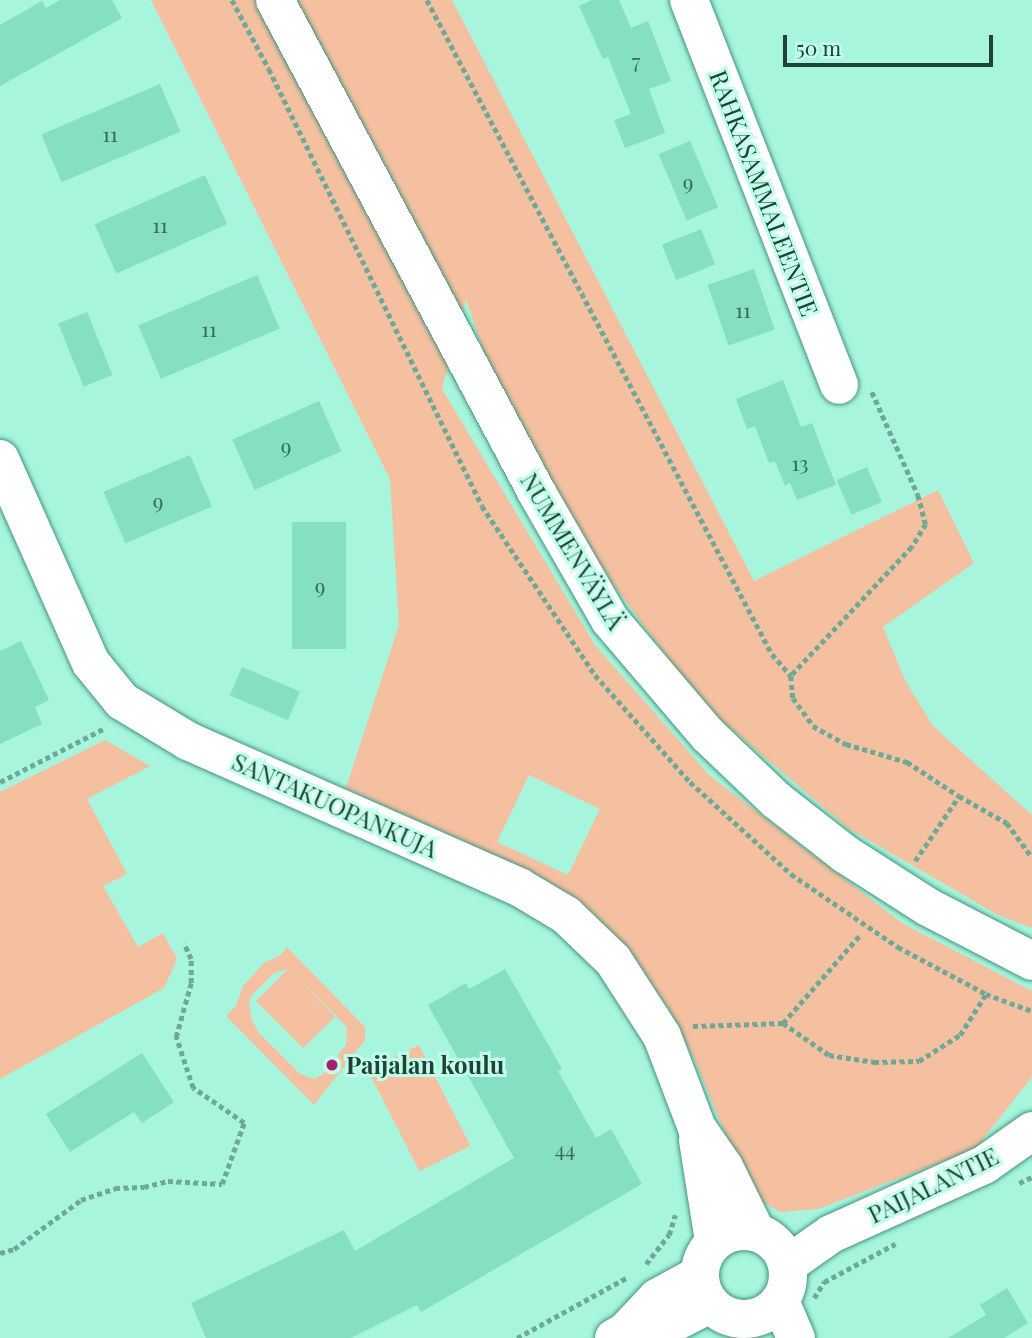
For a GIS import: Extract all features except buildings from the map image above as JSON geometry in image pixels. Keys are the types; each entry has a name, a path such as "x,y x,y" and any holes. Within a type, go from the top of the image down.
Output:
{"street":[{"name":"NUMMENVÄYLÄ","path":"275,0 537,493 610,620 708,735 776,800 845,855 918,901 1032,961"},
{"name":"RAHKASAMMALEENTIE","path":"689,0 839,386"},
{"name":"SANTAKUOPANKUJA","path":"0,459 91,663 122,701 188,741 492,874 566,915 613,960 662,1036 697,1128 724,1167 782,1267 796,1338"},
{"name":"SANTAKUOPANKUJA","path":"697,1128 708,1273"},
{"name":"PAIJALANTIE","path":"708,1273 734,1231 782,1267 831,1234 984,1165 1032,1131"},
{"path":"620,1335 671,1324 708,1273 733,1318 754,1329 782,1267"}],"path":[{"path":"427,0 772,654 791,676 793,698 813,726 846,744 907,762 1007,823 1032,857"},
{"path":"791,676 912,547 926,524 918,495 870,387 839,386"},
{"path":"0,782 112,723"},
{"path":"909,870 959,796"},
{"path":"783,1023 860,936"},
{"path":"0,1253 14,1249 81,1200 115,1188 144,1187 168,1181 222,1184 244,1123 193,1088 180,1050 176,1037 191,984 191,959 184,944"},
{"path":"662,1036 687,1026 783,1023 829,1055 874,1062 919,1061 960,1035 986,994 1032,1011"},
{"path":"1009,1188 1032,1177"},
{"path":"642,1270 669,1235 678,1202"},
{"path":"782,1267 824,1282 904,1239"},
{"path":"517,1338 629,1277"}],"shaded area":[{"path":"151,0 452,0 754,581 938,490 974,563 883,627 905,680 933,726 1032,815 1032,928 998,915 848,828 702,704 599,565 492,377 466,299 442,389 595,645 710,776 902,923 1032,991 1032,1077 975,1149 818,1209 780,1212 757,1198 746,1184 696,1063 669,1009 630,957 493,855 346,788 399,625 390,479","holes":["529,775 600,809 568,875 497,842"]},
{"path":"105,740 150,766 87,799 127,874 103,886 138,947 163,933 177,959 164,988 0,1079 0,792"},
{"path":"287,947 365,1027 365,1040 314,1105 226,1016 236,1006 243,986 264,963 281,955","holes":["288,969 256,1001 303,1048 335,1017 302,982 347,1027 346,1045 323,1074 315,1079 300,1074 259,1033 251,1018 249,1002 252,995 274,973"]},
{"path":"419,1045 470,1146 420,1172 368,1071"}],"place":[{"name":"Paijalan koulu","path":"332,1065"}]}
